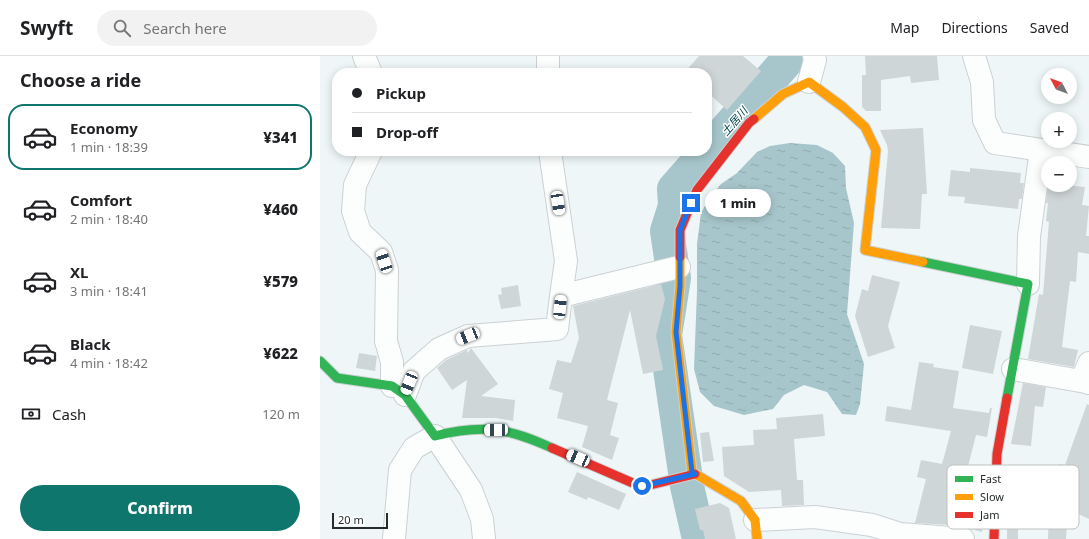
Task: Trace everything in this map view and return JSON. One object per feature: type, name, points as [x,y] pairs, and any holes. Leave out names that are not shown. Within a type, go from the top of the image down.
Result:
[{"type":"street","points":[[364,56],[369,68]]},
{"type":"street","points":[[548,56],[548,68]]},
{"type":"street","points":[[814,56],[815,60],[809,82],[783,94],[749,123],[697,190],[680,230],[680,286],[676,332],[692,472],[741,501],[756,530],[816,517],[872,525],[900,534],[963,539]]},
{"type":"street","points":[[974,56],[982,82],[984,120],[995,143],[1089,157]]},
{"type":"street","points":[[809,82],[843,107],[864,127],[876,150],[865,250],[1028,284]]},
{"type":"street","points":[[997,465],[1004,411],[1028,284],[1029,236],[1041,150]]},
{"type":"street","points":[[370,156],[355,186],[353,211],[360,232],[381,252],[387,270],[386,341],[398,390],[435,436],[471,490],[482,519],[484,539]]},
{"type":"street","points":[[398,390],[414,371],[439,348],[468,336],[557,329],[566,261],[551,156]]},
{"type":"street","points":[[561,296],[680,267]]},
{"type":"street","points":[[320,360],[337,378],[398,390]]},
{"type":"street","points":[[1013,369],[1088,376]]},
{"type":"street","points":[[394,539],[400,470],[414,448],[435,436],[456,431],[496,430],[530,438],[642,486],[695,474]]},
{"type":"street","points":[[994,529],[994,539]]},
{"type":"water","points":[[790,143],[817,145],[833,153],[845,166],[846,188],[854,223],[847,314],[864,364],[860,404],[856,415],[842,414],[827,392],[804,385],[784,395],[773,409],[744,415],[714,406],[700,392],[694,369],[697,244],[701,213],[709,199],[721,184],[737,173],[757,152],[770,146]]},
{"type":"building","points":[[699,56],[743,56],[761,71],[727,110],[712,96],[712,68],[688,68]]},
{"type":"building","points":[[865,56],[937,56],[939,80],[911,83],[910,76],[881,80],[881,111],[866,111],[862,107],[862,75],[866,75]]},
{"type":"building","points":[[923,128],[927,194],[922,194],[920,229],[881,228],[888,151],[887,145],[880,130]]},
{"type":"building","points":[[970,168],[1021,173],[1020,183],[1024,183],[1022,199],[1019,199],[1018,209],[964,203],[965,197],[948,196],[951,170],[970,172]]},
{"type":"building","points":[[1077,186],[1085,187],[1082,205],[1089,206],[1086,236],[1089,236],[1089,254],[1078,252],[1076,282],[1070,281],[1062,347],[1078,350],[1074,367],[1028,359],[1039,294],[1043,295],[1049,222],[1046,221],[1048,203],[1046,203],[1047,192],[1077,192]]},
{"type":"building","points":[[872,275],[900,282],[888,326],[895,348],[868,357],[855,316],[862,289],[868,291]]},
{"type":"building","points":[[661,284],[665,299],[656,336],[663,370],[643,374],[630,310],[607,400],[618,403],[610,435],[619,438],[612,460],[582,447],[588,426],[557,418],[563,393],[549,389],[557,360],[571,363],[579,338],[573,306]]},
{"type":"building","points":[[518,285],[521,306],[501,309],[498,295],[502,294],[501,288]]},
{"type":"building","points":[[970,325],[1002,331],[993,374],[962,368]]},
{"type":"building","points":[[471,348],[498,384],[481,396],[515,400],[513,421],[496,418],[462,418],[467,380],[452,390],[437,368],[446,360],[467,350],[468,353]]},
{"type":"building","points":[[359,353],[377,356],[375,371],[356,368]]},
{"type":"building","points":[[919,362],[934,364],[933,367],[959,371],[953,408],[989,413],[990,408],[992,408],[987,437],[976,435],[968,465],[947,465],[947,525],[915,523],[926,479],[917,477],[921,460],[942,464],[951,431],[885,421],[887,406],[911,410]]},
{"type":"building","points":[[1023,383],[1046,387],[1043,407],[1035,406],[1031,446],[1011,444]]},
{"type":"building","points":[[1087,404],[1089,405],[1089,519],[1079,514],[1079,465],[1065,465]]},
{"type":"building","points":[[823,414],[825,436],[794,439],[797,480],[803,480],[804,505],[782,506],[781,490],[749,492],[724,476],[722,447],[754,445],[753,430],[777,429],[776,418]]},
{"type":"building","points":[[709,432],[714,461],[703,462],[700,433]]},
{"type":"building","points":[[577,472],[626,494],[619,510],[588,497],[587,500],[568,492]]},
{"type":"building","points":[[720,503],[729,508],[736,539],[705,539],[703,530],[700,530],[695,509]]},
{"type":"building","points":[[971,529],[982,529],[982,532]]},
{"type":"building","points":[[1007,529],[1018,529],[1018,539],[1007,539]]},
{"type":"building","points":[[1048,529],[1067,529],[1066,539],[1048,539]]},
{"type":"waterway","name":"土居川","points":[[712,146],[791,56]]},
{"type":"waterway","name":"土居川","points":[[699,539],[687,486],[665,335],[674,278],[667,231],[675,206],[674,189],[703,156]]},
{"type":"traffic: fast","points":[[923,262],[1028,284],[1007,398]]},
{"type":"traffic: fast","points":[[320,361],[337,378],[392,386],[405,395],[435,436],[465,430],[496,430],[517,434],[552,448]]},
{"type":"traffic: slow","points":[[754,119],[783,94],[809,82],[843,107],[865,127],[876,150],[865,250],[923,262]]},
{"type":"traffic: slow","points":[[680,257],[680,286],[676,332],[692,472],[741,501],[755,520],[757,539]]},
{"type":"traffic: jam","points":[[680,257],[680,230],[697,190],[749,123],[754,119]]},
{"type":"traffic: jam","points":[[997,465],[997,454],[1007,398]]},
{"type":"traffic: jam","points":[[552,448],[642,487],[695,474]]},
{"type":"traffic: jam","points":[[994,529],[994,539]]},
{"type":"route","points":[[642,486],[695,474],[692,472],[676,332],[680,286],[680,230],[691,203]]}]
